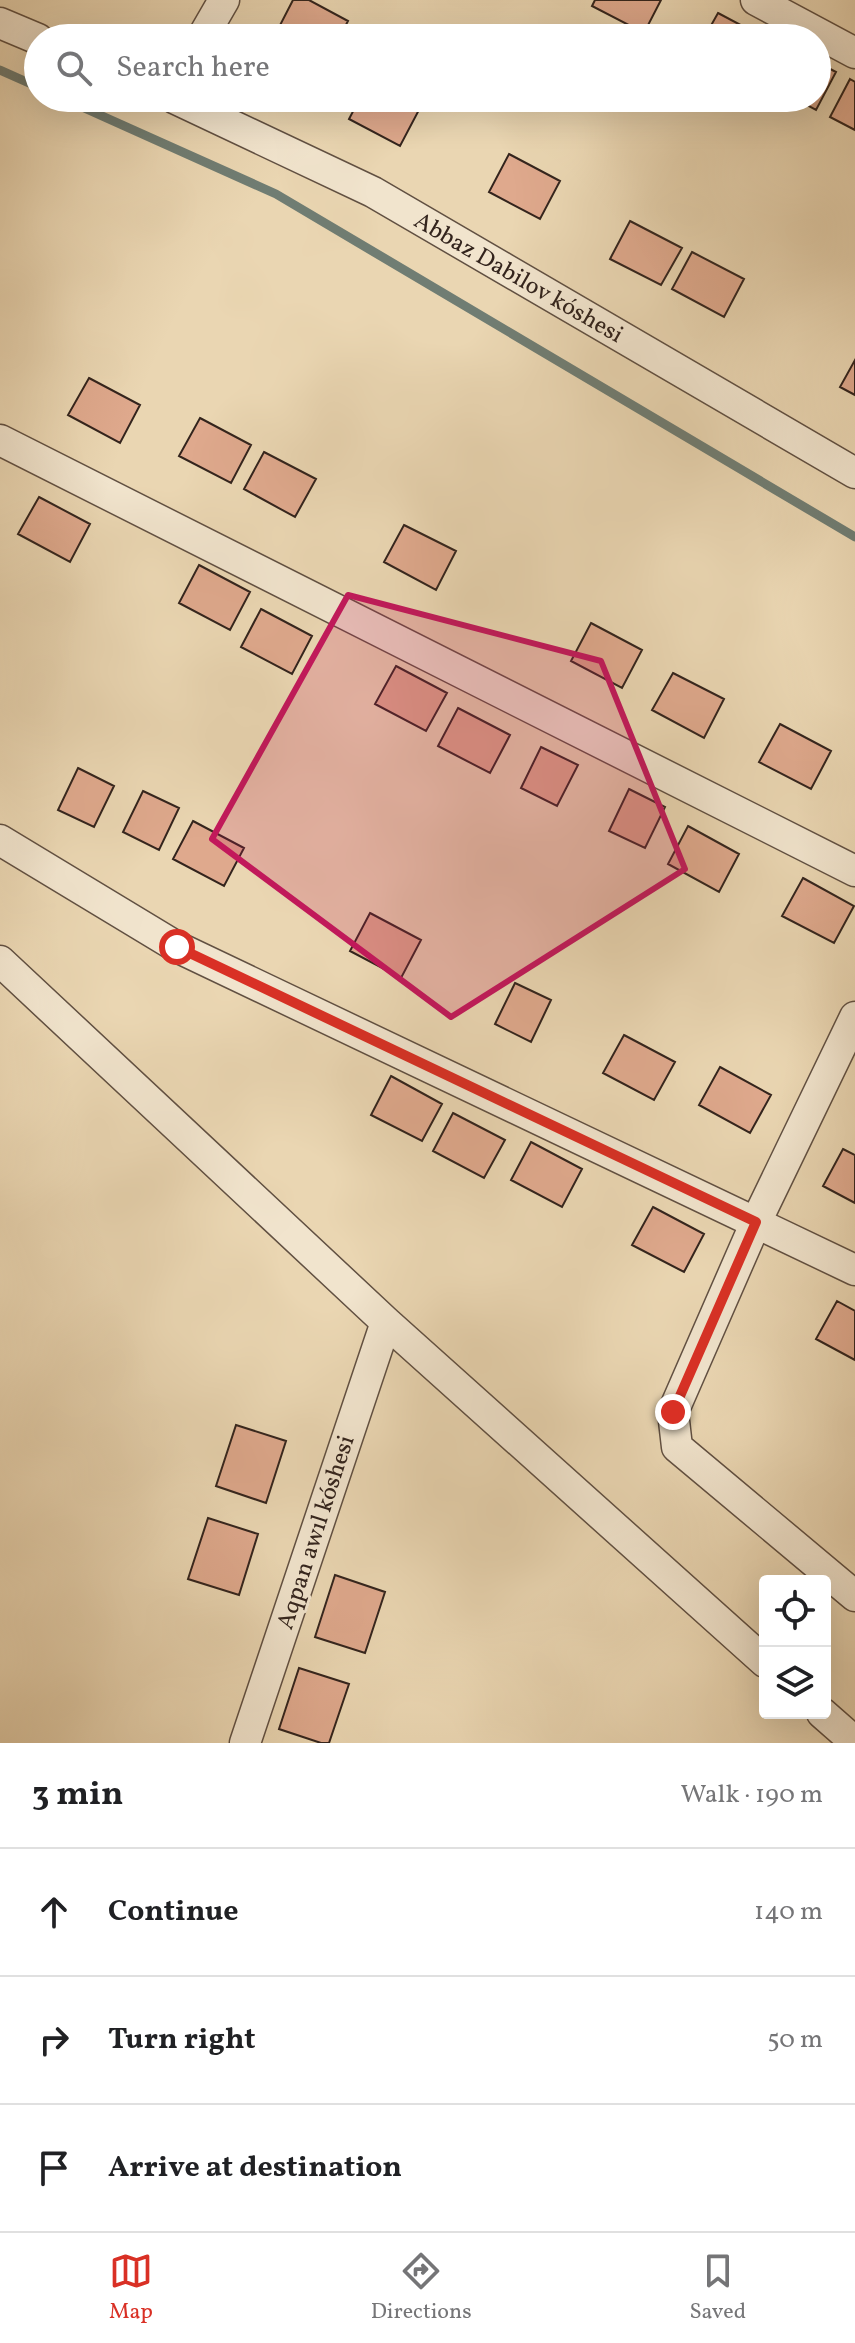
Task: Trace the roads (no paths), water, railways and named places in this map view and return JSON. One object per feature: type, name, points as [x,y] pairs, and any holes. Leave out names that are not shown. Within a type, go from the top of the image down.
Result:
[{"type":"street","points":[[210,24],[224,0]]},
{"type":"street","points":[[756,0],[801,24]]},
{"type":"street","points":[[0,23],[24,33]]},
{"type":"street","points":[[831,40],[855,53]]},
{"type":"street","name":"Abbaz Dabilov kóshesi","points":[[204,112],[373,192],[855,473]]},
{"type":"street","points":[[0,440],[855,871]]},
{"type":"street","points":[[0,840],[177,947],[855,1270]]},
{"type":"street","points":[[0,961],[386,1322],[759,1657]]},
{"type":"street","points":[[855,1017],[756,1222],[673,1412],[677,1447],[855,1596]]},
{"type":"street","name":"Aqpan awıl kóshesi","points":[[245,1743],[386,1322]]},
{"type":"street","points":[[829,1719],[854,1742]]},
{"type":"waterway","points":[[0,70],[24,81]]},
{"type":"waterway","points":[[93,112],[276,194],[855,537]]}]
